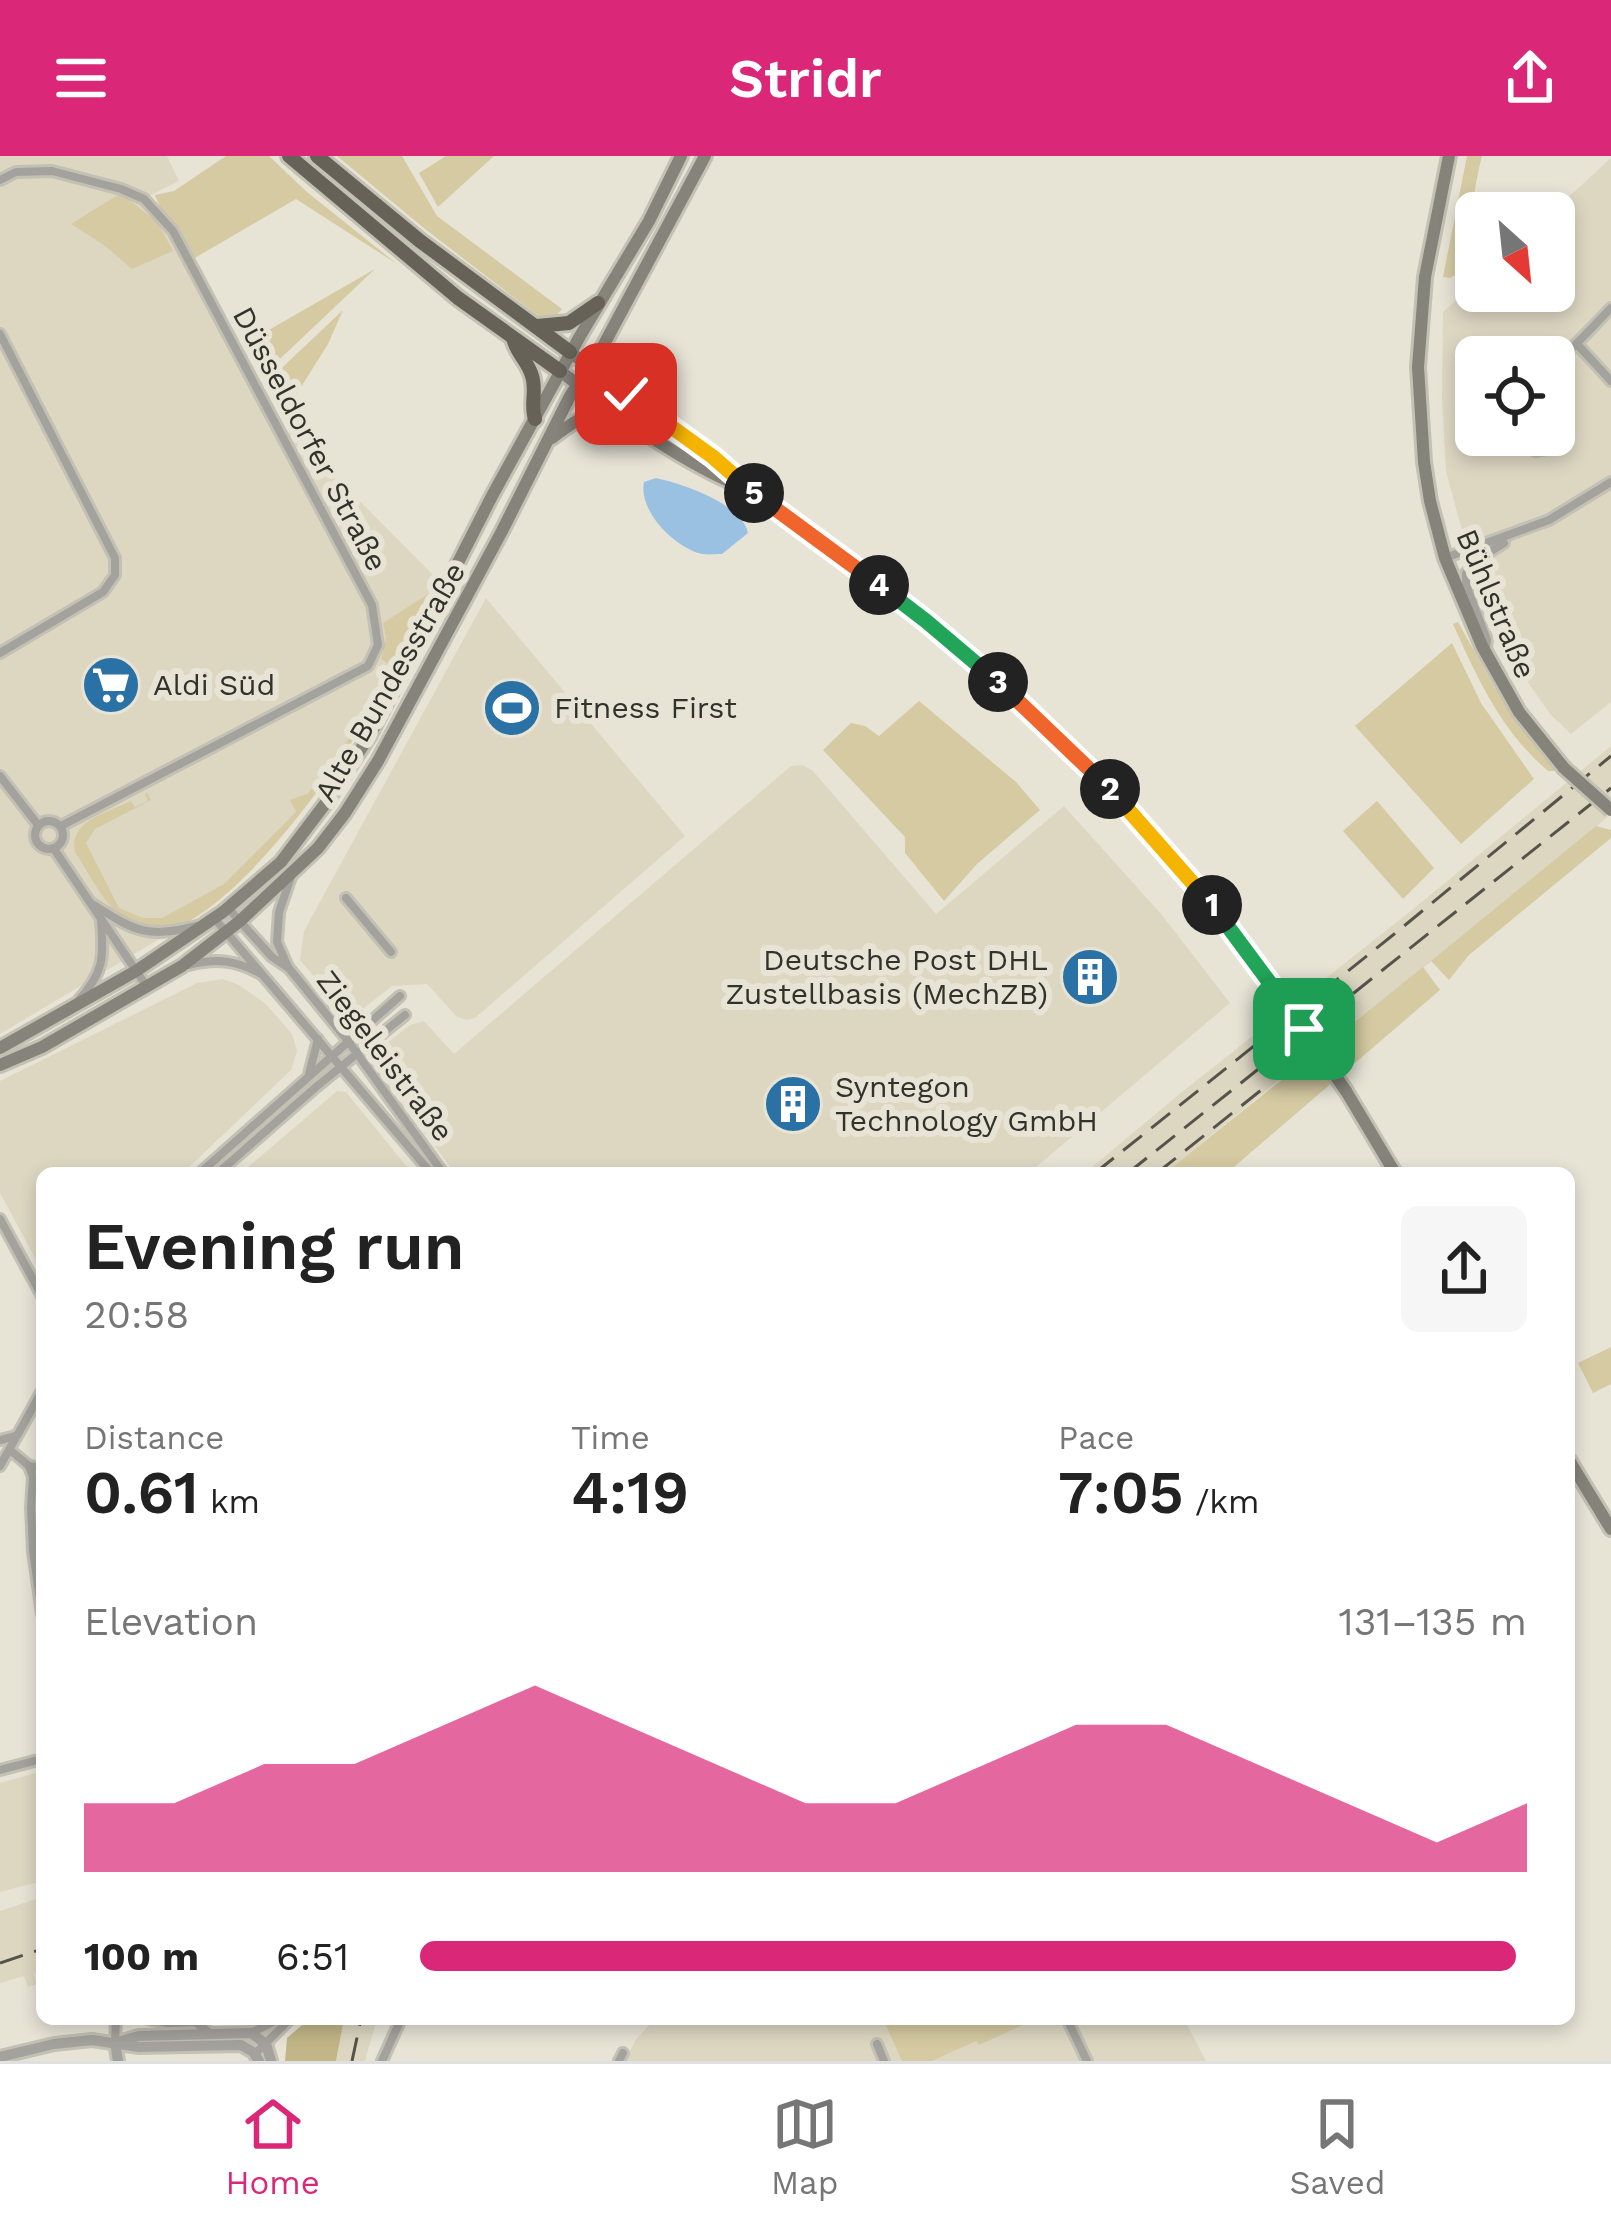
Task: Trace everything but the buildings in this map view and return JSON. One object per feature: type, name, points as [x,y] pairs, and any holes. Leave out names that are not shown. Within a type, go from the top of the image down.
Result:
[{"type":"highway","points":[[289,156],[458,298],[560,371]]},
{"type":"highway","points":[[316,156],[420,241],[571,352]]},
{"type":"highway","points":[[535,326],[569,322],[598,303]]},
{"type":"highway","points":[[513,338],[532,376],[535,419]]},
{"type":"main road","name":"Alte Bundesstraße","points":[[0,1048],[136,971],[228,908],[281,862],[370,735],[453,570],[681,156]]},
{"type":"main road","name":"Alte Bundesstraße","points":[[0,1065],[42,1047],[182,967],[241,921],[332,831],[378,761],[705,156]]},
{"type":"main road","name":"Bühlstraße","points":[[1449,156],[1425,278],[1418,367],[1427,482],[1445,558],[1486,653],[1519,712],[1564,768],[1611,810]]},
{"type":"main road","points":[[571,352],[926,621],[1041,720],[1149,832],[1225,921],[1346,1091],[1391,1167]]},
{"type":"main road","points":[[560,371],[684,458],[750,490]]},
{"type":"main road","points":[[546,443],[587,415],[604,412],[624,418]]},
{"type":"main road","points":[[1575,1470],[1611,1529]]},
{"type":"street","name":"Düsseldorfer Straße","points":[[0,180],[16,172],[52,171],[121,189],[144,199],[173,231],[372,605],[378,645],[368,666],[62,826]]},
{"type":"street","points":[[1611,308],[1577,344],[1611,381]]},
{"type":"street","points":[[0,334],[115,558],[115,575],[103,592],[0,653]]},
{"type":"street","points":[[1445,558],[1521,532],[1571,509],[1611,482]]},
{"type":"street","points":[[1486,653],[1487,640],[1466,573],[1478,559],[1521,532]]},
{"type":"street","points":[[0,776],[38,825]]},
{"type":"street","points":[[48,820],[62,826],[62,842],[54,848],[48,850],[36,842],[38,825],[48,820]]},
{"type":"street","points":[[54,848],[148,988]]},
{"type":"street","name":"Ziegeleistraße","points":[[288,968],[278,942],[279,912],[291,875]]},
{"type":"street","points":[[346,898],[391,952]]},
{"type":"street","points":[[92,904],[140,932],[167,933],[209,921]]},
{"type":"street","name":"Ziegeleistraße","points":[[228,908],[288,968],[348,1041],[439,1167]]},
{"type":"street","points":[[70,1010],[95,982],[103,961],[101,919]]},
{"type":"street","name":"Ziegeleistraße","points":[[209,921],[228,932],[426,1167]]},
{"type":"street","name":"Ziegeleistraße","points":[[182,967],[212,959],[244,964],[266,977]]},
{"type":"street","points":[[207,1167],[400,996]]},
{"type":"street","points":[[225,1167],[405,1015]]},
{"type":"street","name":"Ziegeleistraße","points":[[309,1076],[318,1039]]},
{"type":"street","points":[[316,1088],[338,1077],[355,1082]]},
{"type":"street","points":[[0,1219],[36,1285]]},
{"type":"street","points":[[1,1461],[36,1402]]},
{"type":"street","points":[[0,1440],[18,1436]]},
{"type":"street","points":[[10,1450],[29,1466],[33,1477],[36,1573]]},
{"type":"street","points":[[29,1466],[36,1467]]},
{"type":"street","points":[[0,1770],[36,1761]]},
{"type":"street","points":[[116,2025],[118,2061]]},
{"type":"street","points":[[199,2025],[212,2034]]},
{"type":"street","points":[[115,2042],[139,2036],[251,2033],[267,2025]]},
{"type":"street","points":[[0,2057],[92,2040],[140,2047],[241,2045],[257,2057],[284,2025]]},
{"type":"street","points":[[382,2061],[398,2025]]},
{"type":"street","points":[[1070,2025],[1087,2061]]},
{"type":"street","points":[[251,2033],[266,2044],[271,2061]]},
{"type":"street","points":[[877,2044],[884,2061]]},
{"type":"shaded area","points":[[0,156],[167,156],[179,181],[149,196],[269,422],[279,420],[437,579],[370,710],[297,816],[188,922],[0,1034]]},
{"type":"shaded area","points":[[226,156],[269,156],[397,264],[296,199],[193,259],[155,195],[174,191]]},
{"type":"shaded area","points":[[337,156],[402,156],[437,216],[562,309],[552,320],[538,316]]},
{"type":"shaded area","points":[[446,156],[494,156],[438,207],[419,173]]},
{"type":"shaded area","points":[[1467,156],[1482,156],[1475,192],[1460,192]]},
{"type":"shaded area","points":[[1611,158],[1611,702],[1571,734],[1550,714],[1522,674],[1465,541],[1446,472],[1443,312],[1455,301],[1455,312],[1575,312],[1574,192]]},
{"type":"shaded area","points":[[121,193],[158,223],[173,251],[132,269],[71,224]]},
{"type":"shaded area","points":[[1455,216],[1455,275],[1443,277]]},
{"type":"shaded area","points":[[375,269],[263,375],[246,343]]},
{"type":"shaded area","points":[[343,310],[328,344],[286,411],[267,382]]},
{"type":"shaded area","points":[[428,594],[396,663],[348,748],[264,857],[203,912],[176,927],[144,928],[119,915],[75,852],[74,841],[84,825],[131,801],[135,807],[148,801],[147,792],[151,800],[95,829],[86,843],[119,908],[143,918],[162,918],[224,884],[296,812],[290,800],[307,794],[335,762],[391,666],[381,659],[386,638],[383,623]]},
{"type":"shaded area","points":[[486,598],[685,836],[475,1018],[457,1017],[427,984],[392,986],[355,1015],[347,1016],[300,960],[304,931]]},
{"type":"shaded area","points":[[1458,622],[1495,688],[1555,771],[1548,771],[1532,756],[1504,722],[1462,644],[1453,624]]},
{"type":"shaded area","points":[[1452,643],[1481,703],[1534,779],[1461,844],[1355,726]]},
{"type":"shaded area","points":[[919,701],[1016,782],[1040,810],[977,864],[944,901],[905,853],[905,837],[823,750],[851,723],[879,736]]},
{"type":"shaded area","points":[[1611,746],[1611,814],[1466,935],[1172,1167],[1092,1167],[1182,1092]]},
{"type":"shaded area","name":"Syntegon Technology GmbH","points":[[803,765],[813,771],[936,914],[1064,806],[1162,915],[1230,1003],[1036,1167],[450,1167],[376,1069],[381,1048],[410,1025],[424,1021],[454,1054],[791,766]]},
{"type":"shaded area","points":[[1377,801],[1434,868],[1403,899],[1343,831]]},
{"type":"shaded area","points":[[1596,826],[1611,830],[1611,838],[1469,955],[1449,980],[1431,961]]},
{"type":"shaded area","points":[[1423,967],[1440,990],[1234,1167],[1173,1167]]},
{"type":"shaded area","points":[[223,979],[266,1004],[292,1034],[297,1051],[291,1070],[189,1167],[36,1167],[36,1260],[0,1193],[0,1081],[197,983]]},
{"type":"shaded area","points":[[337,1091],[346,1092],[407,1167],[248,1167]]},
{"type":"shaded area","points":[[1611,1347],[1611,1384],[1593,1393],[1578,1363]]},
{"type":"shaded area","points":[[36,1773],[36,1883],[0,1892],[0,1783]]},
{"type":"shaded area","points":[[36,1899],[36,1984],[28,1987],[24,1976],[0,1983],[0,1911]]},
{"type":"shaded area","points":[[302,2025],[343,2025],[336,2061],[285,2061],[287,2038]]},
{"type":"shaded area","points":[[343,2025],[375,2025],[365,2061],[336,2061]]},
{"type":"shaded area","points":[[649,2025],[1187,2025],[1206,2061],[625,2061]]},
{"type":"shaded area","points":[[886,2025],[1023,2025],[932,2061],[902,2061]]},
{"type":"water","points":[[656,478],[724,504],[748,533],[722,554],[702,554],[681,544],[661,527],[647,505],[644,482]]},
{"type":"railway","points":[[1103,1167],[1611,756]]},
{"type":"railway","points":[[1136,1167],[1611,788]]},
{"type":"railway","points":[[1165,1167],[1265,1087]]},
{"type":"railway","points":[[0,1963],[36,1951]]},
{"type":"railway","points":[[352,2061],[360,2025]]},
{"type":"place","name":"Aldi Süd","points":[[111,685]]},
{"type":"place","name":"Fitness First","points":[[512,708]]},
{"type":"place","name":"Deutsche Post DHL Zustellbasis (MechZB)","points":[[1090,977]]},
{"type":"place","name":"Syntegon Technology GmbH","points":[[793,1104]]},
{"type":"route","points":[[626,394],[926,621],[1041,720],[1175,861],[1304,1029]]}]
